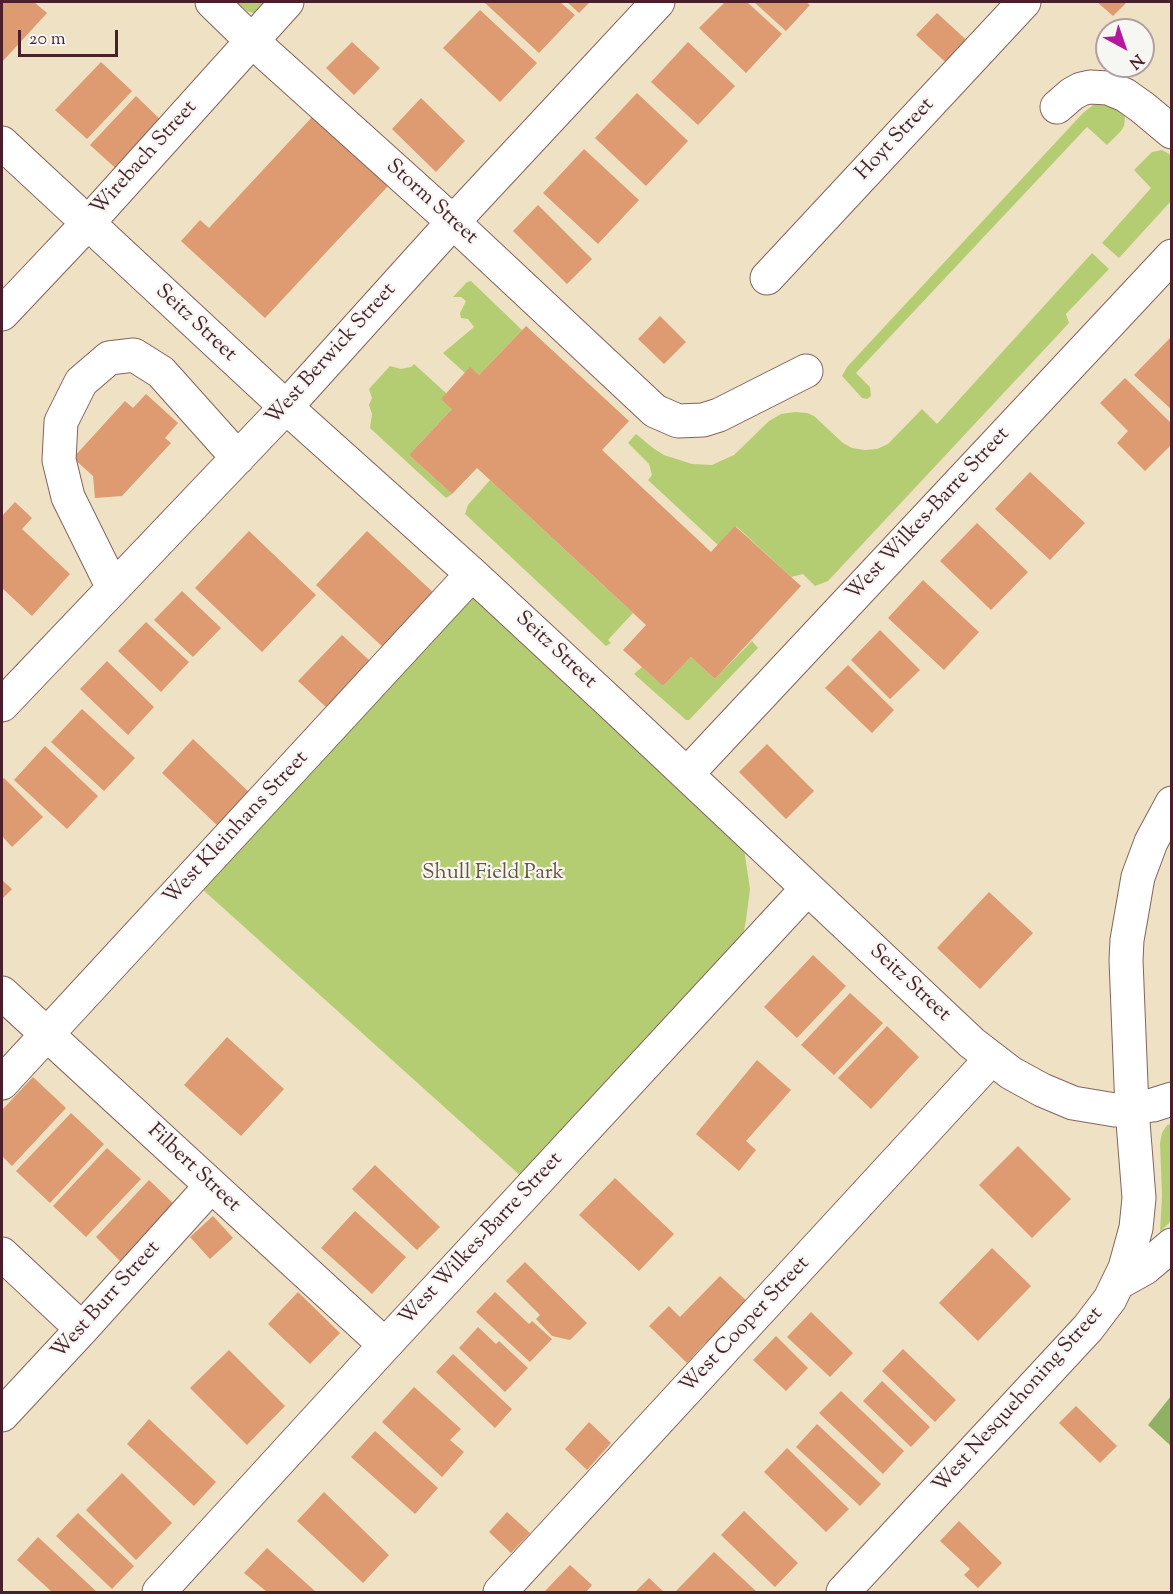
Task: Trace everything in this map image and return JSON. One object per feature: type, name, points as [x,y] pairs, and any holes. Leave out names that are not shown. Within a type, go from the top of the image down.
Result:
[{"type":"street","name":"Storm Street","points":[[212,2],[453,222],[655,411],[670,419],[687,422],[704,420],[719,415],[806,371]]},
{"type":"street","name":"Wirebach Street","points":[[2,315],[287,2]]},
{"type":"street","name":"West Berwick Street","points":[[2,705],[286,407],[453,222],[658,2]]},
{"type":"street","name":"Hoyt Street","points":[[767,278],[1024,2]]},
{"type":"street","points":[[1057,107],[1081,89],[1108,88],[1142,106],[1172,132]]},
{"type":"street","name":"Seitz Street","points":[[2,143],[286,407],[472,574],[991,1059],[1031,1085],[1073,1103],[1106,1109],[1132,1109],[1172,1100]]},
{"type":"street","name":"West Wilkes-Barre Street","points":[[687,774],[1172,256]]},
{"type":"street","points":[[113,588],[68,497],[59,460],[61,422],[81,381],[109,358],[134,356],[161,372],[238,458]]},
{"type":"street","name":"West Kleinhans Street","points":[[2,1083],[472,574]]},
{"type":"street","points":[[1132,1109],[1127,940],[1138,877],[1151,842],[1172,803]]},
{"type":"street","name":"West Wilkes-Barre Street","points":[[159,1593],[807,889]]},
{"type":"street","name":"Filbert Street","points":[[2,993],[385,1346]]},
{"type":"street","name":"West Cooper Street","points":[[500,1593],[991,1059]]},
{"type":"street","name":"West Nesquehoning Street","points":[[843,1593],[1088,1328],[1118,1283],[1130,1255],[1138,1214],[1139,1184],[1132,1109]]},
{"type":"street","name":"West Burr Street","points":[[2,1415],[211,1186]]},
{"type":"street","points":[[1118,1283],[1145,1268],[1172,1245]]},
{"type":"street","points":[[2,1254],[82,1329]]},
{"type":"green space","points":[[236,2],[272,2],[259,15],[247,11]]},
{"type":"green space","points":[[1105,100],[1123,111],[1125,118],[1121,131],[1107,145],[1087,127],[856,373],[870,387],[871,396],[867,399],[862,398],[842,376],[847,367],[1083,113],[1093,105]]},
{"type":"green space","points":[[1162,150],[1171,155],[1171,201],[1119,258],[1102,243],[1151,188],[1134,170],[1152,152]]},
{"type":"green space","points":[[1092,253],[1109,269],[1066,314],[1069,323],[828,581],[815,586],[803,574],[791,577],[736,526],[718,545],[648,480],[652,475],[649,464],[628,443],[636,434],[664,455],[692,464],[712,465],[734,455],[769,421],[781,414],[795,412],[814,416],[843,443],[852,448],[877,449],[888,444],[922,409],[937,424]]},
{"type":"green space","points":[[471,281],[522,330],[479,375],[465,373],[443,353],[474,327],[468,319],[461,318],[460,313],[466,301],[461,297],[453,297],[467,282]]},
{"type":"green space","points":[[414,364],[446,393],[452,409],[409,455],[452,494],[446,498],[370,428],[372,414],[369,405],[372,398],[369,389],[390,366],[401,369]]},
{"type":"green space","points":[[490,480],[633,613],[608,640],[611,643],[606,646],[465,514],[468,505]]},
{"type":"green space","name":"Shull Field Park","points":[[472,574],[744,849],[750,889],[738,963],[532,1186],[191,879]]},
{"type":"green space","points":[[752,641],[758,648],[689,720],[686,720],[634,674],[642,667],[663,686],[691,657],[715,679]]},
{"type":"green space","points":[[1171,1124],[1171,1221],[1160,1232],[1162,1195],[1160,1143],[1162,1133],[1167,1125]]},
{"type":"green space","points":[[1171,1396],[1171,1446],[1148,1425]]},
{"type":"building","points":[[2,2],[34,2],[47,13],[2,62]]},
{"type":"building","points":[[484,2],[560,2],[575,15],[539,53]]},
{"type":"building","points":[[567,2],[590,2],[579,13]]},
{"type":"building","points":[[725,2],[747,2],[782,34],[746,73],[699,28]]},
{"type":"building","points":[[754,2],[806,2],[810,5],[786,31]]},
{"type":"building","points":[[1097,2],[1127,2],[1113,16]]},
{"type":"building","points":[[480,10],[537,63],[500,102],[443,48]]},
{"type":"building","points":[[937,13],[974,47],[953,69],[916,35]]},
{"type":"building","points":[[352,42],[380,68],[354,95],[326,68]]},
{"type":"building","points":[[688,42],[735,86],[698,125],[651,82]]},
{"type":"building","points":[[101,62],[132,91],[87,139],[55,110]]},
{"type":"building","points":[[637,93],[688,141],[646,186],[595,138]]},
{"type":"building","points":[[136,96],[167,126],[122,174],[90,145]]},
{"type":"building","points":[[421,98],[465,141],[436,172],[392,129]]},
{"type":"building","points":[[313,116],[388,186],[265,318],[181,241],[200,220],[209,228]]},
{"type":"building","points":[[584,149],[639,200],[598,244],[543,193]]},
{"type":"building","points":[[538,205],[592,259],[567,284],[513,231]]},
{"type":"building","points":[[660,316],[686,342],[664,364],[638,339]]},
{"type":"building","points":[[526,326],[629,421],[602,450],[711,552],[735,526],[801,586],[715,679],[691,657],[663,686],[623,650],[646,625],[477,468],[452,494],[409,455],[452,409],[441,399],[470,367],[479,375]]},
{"type":"building","points":[[1172,336],[1172,410],[1134,375]]},
{"type":"building","points":[[1125,378],[1172,424],[1172,444],[1145,471],[1117,443],[1128,431],[1100,403]]},
{"type":"building","points":[[146,394],[178,423],[165,438],[171,443],[122,496],[95,498],[93,476],[73,458],[125,401],[133,408]]},
{"type":"building","points":[[1030,472],[1085,523],[1050,560],[995,509]]},
{"type":"building","points":[[15,502],[32,518],[22,529],[70,574],[32,616],[2,588],[2,516]]},
{"type":"building","points":[[977,523],[1028,572],[991,610],[940,561]]},
{"type":"building","points":[[249,531],[316,595],[262,652],[195,588]]},
{"type":"building","points":[[367,531],[436,595],[385,649],[316,585]]},
{"type":"building","points":[[923,580],[979,632],[944,670],[888,618]]},
{"type":"building","points":[[182,591],[221,628],[193,657],[154,620]]},
{"type":"building","points":[[146,622],[189,662],[161,692],[118,651]]},
{"type":"building","points":[[880,630],[920,670],[890,699],[851,660]]},
{"type":"building","points":[[342,635],[370,661],[326,707],[298,681]]},
{"type":"building","points":[[107,661],[154,707],[128,735],[80,689]]},
{"type":"building","points":[[848,665],[894,710],[872,733],[825,688]]},
{"type":"building","points":[[82,709],[135,758],[104,791],[51,742]]},
{"type":"building","points":[[193,739],[251,794],[219,827],[162,773]]},
{"type":"building","points":[[767,744],[814,791],[786,819],[739,772]]},
{"type":"building","points":[[45,746],[98,796],[67,829],[14,780]]},
{"type":"building","points":[[4,778],[43,817],[12,847],[2,836],[2,780]]},
{"type":"building","points":[[2,880],[12,889],[2,899]]},
{"type":"building","points":[[989,892],[1033,933],[980,989],[937,948]]},
{"type":"building","points":[[813,955],[846,986],[797,1038],[764,1007]]},
{"type":"building","points":[[850,993],[883,1023],[834,1075],[801,1045]]},
{"type":"building","points":[[887,1026],[919,1057],[871,1109],[838,1078]]},
{"type":"building","points":[[227,1037],[284,1089],[241,1136],[184,1085]]},
{"type":"building","points":[[757,1060],[791,1090],[746,1141],[756,1150],[739,1171],[696,1134]]},
{"type":"building","points":[[33,1077],[66,1108],[12,1166],[2,1156],[2,1110]]},
{"type":"building","points":[[71,1113],[104,1144],[50,1203],[16,1171]]},
{"type":"building","points":[[1018,1146],[1071,1199],[1032,1238],[979,1185]]},
{"type":"building","points":[[107,1148],[141,1179],[86,1237],[53,1206]]},
{"type":"building","points":[[375,1165],[440,1227],[417,1250],[352,1189]]},
{"type":"building","points":[[615,1178],[674,1234],[639,1271],[579,1215]]},
{"type":"building","points":[[149,1180],[175,1205],[121,1262],[96,1237]]},
{"type":"building","points":[[355,1211],[406,1257],[372,1294],[321,1248]]},
{"type":"building","points":[[213,1216],[233,1238],[210,1259],[190,1237]]},
{"type":"building","points":[[992,1248],[1031,1286],[978,1341],[939,1303]]},
{"type":"building","points":[[525,1262],[587,1323],[570,1340],[552,1336],[536,1319],[540,1315],[506,1281]]},
{"type":"building","points":[[720,1276],[750,1304],[709,1346],[705,1343],[687,1363],[649,1326],[669,1306],[680,1317]]},
{"type":"building","points":[[298,1292],[340,1333],[310,1364],[268,1324]]},
{"type":"building","points":[[495,1292],[529,1324],[532,1321],[552,1339],[530,1362],[476,1312]]},
{"type":"building","points":[[811,1312],[853,1353],[830,1377],[787,1337]]},
{"type":"building","points":[[478,1327],[496,1344],[499,1341],[528,1368],[505,1392],[459,1348]]},
{"type":"building","points":[[776,1336],[808,1368],[786,1391],[753,1360]]},
{"type":"building","points":[[903,1349],[956,1400],[935,1422],[882,1371]]},
{"type":"building","points":[[229,1350],[285,1406],[247,1445],[190,1388]]},
{"type":"building","points":[[453,1354],[512,1409],[495,1428],[436,1372]]},
{"type":"building","points":[[882,1381],[930,1427],[911,1447],[863,1401]]},
{"type":"building","points":[[414,1387],[461,1429],[450,1440],[464,1452],[442,1477],[382,1422]]},
{"type":"building","points":[[841,1391],[904,1451],[883,1474],[819,1413]]},
{"type":"building","points":[[1076,1406],[1117,1446],[1100,1463],[1059,1423]]},
{"type":"building","points":[[149,1419],[216,1482],[194,1506],[127,1444]]},
{"type":"building","points":[[589,1422],[611,1443],[587,1470],[565,1449]]},
{"type":"building","points":[[817,1424],[881,1484],[860,1506],[796,1447]]},
{"type":"building","points":[[375,1431],[438,1488],[415,1514],[351,1457]]},
{"type":"building","points":[[787,1448],[849,1509],[826,1532],[764,1472]]},
{"type":"building","points":[[122,1473],[172,1523],[136,1560],[86,1510]]},
{"type":"building","points":[[324,1492],[389,1555],[363,1583],[297,1521]]},
{"type":"building","points":[[744,1511],[798,1563],[775,1587],[721,1535]]},
{"type":"building","points":[[507,1512],[530,1533],[511,1553],[489,1532]]},
{"type":"building","points":[[78,1513],[134,1566],[112,1589],[56,1536]]},
{"type":"building","points":[[959,1521],[1002,1563],[978,1588],[964,1575],[970,1569],[940,1541]]},
{"type":"building","points":[[38,1537],[97,1592],[52,1592],[17,1560]]},
{"type":"building","points":[[267,1548],[316,1592],[267,1592],[244,1573]]},
{"type":"building","points":[[714,1552],[757,1592],[675,1592]]},
{"type":"building","points":[[570,1565],[592,1585],[586,1592],[546,1592],[545,1591]]},
{"type":"building","points":[[649,1578],[664,1592],[635,1592]]}]
